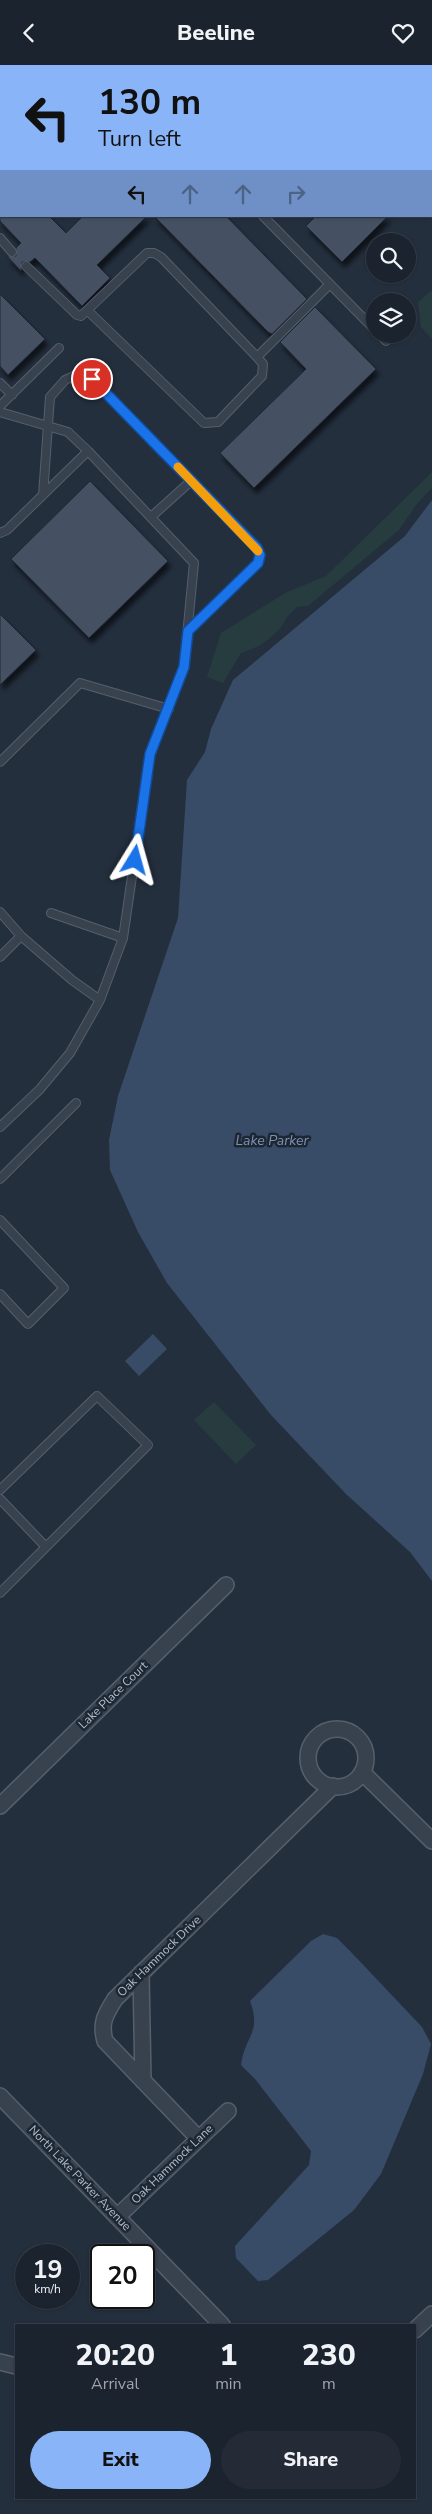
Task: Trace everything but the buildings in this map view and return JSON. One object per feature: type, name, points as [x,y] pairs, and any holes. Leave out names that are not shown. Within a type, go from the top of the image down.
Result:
[{"type":"street","name":"Lake Place Court","points":[[0,1806],[226,1585]]},
{"type":"street","points":[[342,1729],[358,1737],[366,1754],[362,1772],[349,1784],[332,1786],[316,1778],[308,1762],[311,1744],[324,1731],[342,1729]]},
{"type":"street","points":[[362,1772],[432,1841]]},
{"type":"street","name":"Oak Hammock Drive","points":[[199,2139],[105,2041],[101,2028],[104,2015],[115,1999],[332,1786]]},
{"type":"street","points":[[141,1973],[143,2081]]},
{"type":"street","name":"North Lake Parker Avenue","points":[[2,2099],[221,2324]]},
{"type":"street","name":"Oak Hammock Lane","points":[[117,2217],[228,2111]]},
{"type":"street","points":[[416,2328],[432,2314]]},
{"type":"street","points":[[0,2362],[15,2366]]},
{"type":"lane","points":[[265,217],[366,321]]},
{"type":"lane","points":[[0,238],[12,252]]},
{"type":"lane","points":[[26,266],[77,315],[81,316],[147,253],[154,253],[161,257],[257,357],[263,364],[262,376],[218,422],[204,423],[88,311]]},
{"type":"lane","points":[[257,357],[330,284]]},
{"type":"lane","points":[[0,406],[60,348]]},
{"type":"lane","points":[[43,495],[50,397],[66,380],[80,373],[92,379],[257,548],[260,555],[258,563],[188,631]]},
{"type":"lane","points":[[0,383],[12,395]]},
{"type":"lane","points":[[0,413],[68,433],[88,451],[194,563],[184,667],[150,754],[123,938],[100,1000],[70,1053],[40,1089],[0,1127]]},
{"type":"lane","points":[[0,533],[7,530],[88,451]]},
{"type":"lane","points":[[151,517],[191,481]]},
{"type":"lane","points":[[0,762],[80,683],[169,709]]},
{"type":"lane","points":[[0,912],[21,936],[72,981],[100,1000]]},
{"type":"lane","points":[[51,913],[123,938]]},
{"type":"lane","points":[[0,957],[21,936]]},
{"type":"lane","points":[[0,1179],[76,1103]]},
{"type":"lane","points":[[0,1220],[64,1288],[28,1324],[0,1294]]},
{"type":"lane","points":[[0,1490],[98,1396],[148,1445],[0,1593]]},
{"type":"lane","points":[[0,1499],[46,1547]]},
{"type":"green space","points":[[432,290],[432,339],[421,327],[418,302]]},
{"type":"green space","points":[[432,472],[432,488],[416,505],[399,530],[308,606],[297,607],[287,617],[280,629],[270,638],[259,646],[241,653],[223,683],[207,677],[221,633],[285,593],[326,576]]},
{"type":"green space","points":[[214,1402],[256,1445],[236,1464],[194,1420]]},
{"type":"water","name":"Lake Parker","points":[[432,500],[432,1581],[410,1552],[346,1494],[271,1415],[167,1283],[138,1232],[110,1170],[109,1140],[118,1096],[178,918],[187,780],[205,752],[211,729],[233,680],[405,536]]},
{"type":"water","points":[[153,1334],[167,1349],[139,1376],[125,1361]]},
{"type":"water","points":[[323,1934],[337,1938],[350,1951],[422,2027],[431,2044],[423,2074],[381,2174],[354,2210],[268,2280],[258,2281],[236,2258],[235,2246],[309,2165],[311,2151],[255,2079],[241,2065],[252,2034],[254,2020],[250,2001],[311,1941]]},
{"type":"slow traffic","points":[[178,467],[258,551]]},
{"type":"route","points":[[92,379],[257,548],[260,555],[258,563],[188,631],[184,667],[150,754],[135,860]]}]
